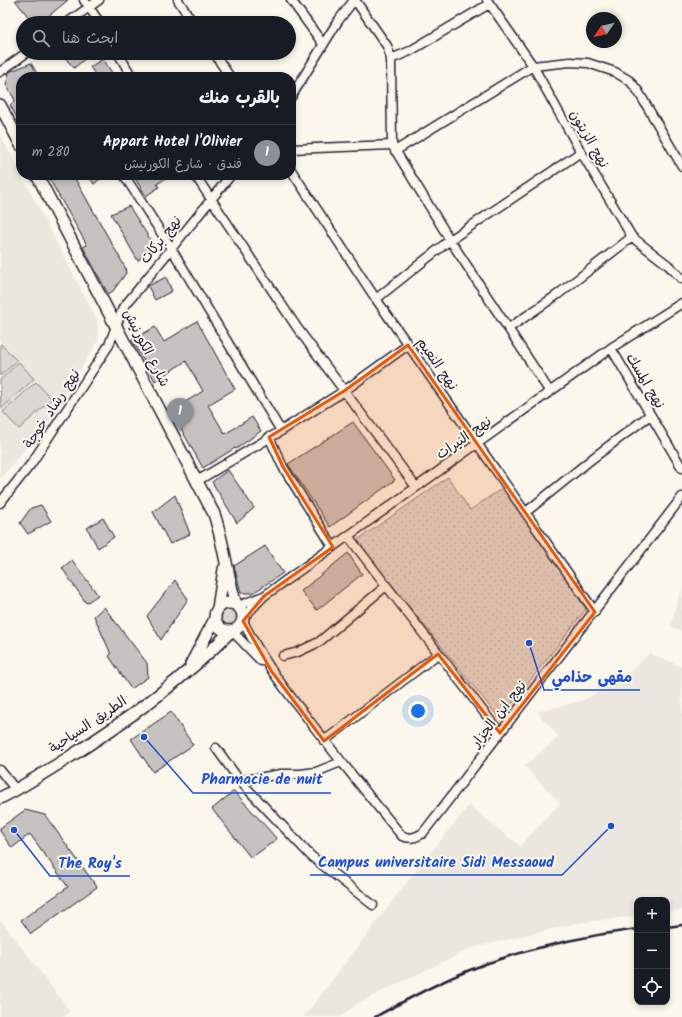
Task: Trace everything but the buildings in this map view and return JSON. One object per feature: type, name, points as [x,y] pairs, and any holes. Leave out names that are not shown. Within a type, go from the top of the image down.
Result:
[{"type":"main road","points":[[0,105],[16,135]]},
{"type":"main road","name":"شارع الكورنيش","points":[[40,180],[117,325],[214,514],[221,535],[225,561],[237,605]]},
{"type":"main road","name":"شارع الكورنيش","points":[[216,613],[225,561]]},
{"type":"main road","points":[[228,603],[237,605],[243,619],[239,627],[231,631],[220,628],[216,613],[228,603]]},
{"type":"main road","name":"الطريق السياحية","points":[[188,670],[216,613]]},
{"type":"main road","name":"الطريق السياحية","points":[[0,798],[16,790],[106,732],[143,706],[213,649],[231,631]]},
{"type":"street","points":[[74,16],[87,3],[98,0]]},
{"type":"street","points":[[178,0],[188,16]]},
{"type":"street","points":[[291,0],[323,44]]},
{"type":"street","points":[[296,89],[323,44],[355,0],[387,46],[392,59],[393,148],[450,240],[550,392]]},
{"type":"street","points":[[392,59],[410,51],[488,2]]},
{"type":"street","name":"نهج الزيتون","points":[[488,2],[533,66],[581,152],[632,237],[668,265],[682,279]]},
{"type":"street","points":[[87,3],[95,16]]},
{"type":"street","points":[[0,72],[16,60]]},
{"type":"street","points":[[122,60],[129,72]]},
{"type":"street","points":[[219,60],[227,72]]},
{"type":"street","points":[[296,149],[393,148],[533,66],[570,62],[588,63],[623,76],[630,81],[638,91],[682,166]]},
{"type":"street","points":[[376,299],[450,240],[581,152]]},
{"type":"street","name":"نهج النعيم","points":[[296,178],[376,299],[595,612]]},
{"type":"street","points":[[127,180],[171,248],[281,431]]},
{"type":"street","points":[[198,180],[298,328],[416,487]]},
{"type":"street","name":"نهج بركات","points":[[117,325],[123,308],[227,180]]},
{"type":"street","points":[[509,328],[557,295],[632,237]]},
{"type":"street","name":"نهج النيرات","points":[[264,596],[611,348],[682,303]]},
{"type":"street","name":"نهج رشاد خوجة","points":[[0,503],[31,464],[88,378],[109,345],[117,325]]},
{"type":"street","points":[[198,481],[344,391],[408,345]]},
{"type":"street","name":"نهج المسك","points":[[611,348],[682,468]]},
{"type":"street","points":[[526,512],[593,458],[650,415]]},
{"type":"street","points":[[269,437],[283,467],[333,546]]},
{"type":"street","name":"نهج ابن الجزار","points":[[341,762],[402,836],[411,838],[423,833],[595,612],[682,497]]},
{"type":"street","points":[[348,536],[500,733]]},
{"type":"street","points":[[283,656],[319,642],[386,586]]},
{"type":"street","points":[[237,605],[264,596]]},
{"type":"street","points":[[240,781],[281,774],[316,772],[341,762],[272,672],[252,641],[243,619],[264,596]]},
{"type":"street","points":[[231,631],[272,672]]},
{"type":"street","points":[[324,741],[438,654]]},
{"type":"street","points":[[216,748],[240,781],[311,856],[373,905]]},
{"type":"street","points":[[0,770],[16,790]]},
{"type":"highlighted area","points":[[408,345],[595,612],[500,733],[438,654],[324,741],[272,672],[243,621],[264,596],[333,547],[283,467],[269,437],[344,391]]},
{"type":"shaded area","points":[[0,134],[16,165],[16,180],[24,180],[97,320],[99,339],[50,420],[0,479]]},
{"type":"shaded area","points":[[1,344],[17,361],[0,376],[0,345]]},
{"type":"shaded area","points":[[19,362],[34,379],[1,409],[0,380]]},
{"type":"shaded area","points":[[36,382],[52,399],[19,429],[3,412]]},
{"type":"shaded area","points":[[448,477],[470,510],[504,487],[586,609],[500,719],[356,541]]},
{"type":"shaded area","points":[[682,587],[682,631],[670,626]]},
{"type":"shaded area","points":[[225,609],[233,609],[238,614],[236,625],[233,627],[225,627],[220,622],[220,614]]},
{"type":"shaded area","points":[[650,653],[682,667],[682,910],[670,912],[670,897],[634,897],[634,916],[577,923],[472,948],[358,1003],[340,1017],[304,1017],[404,886],[469,805],[520,846],[560,803],[524,766],[559,737],[537,712],[584,700],[625,677]]},
{"type":"shaded area","points":[[0,919],[70,1011],[64,1017],[0,1017]]},
{"type":"railway","points":[[670,927],[682,925]]},
{"type":"railway","points":[[375,1017],[452,978],[500,959],[568,941],[634,929]]},
{"type":"place","name":"Appart Hotel l'Olivier","points":[[180,431]]},
{"type":"place","name":"مقهى حذامي","points":[[529,643]]},
{"type":"place","name":"Pharmacie de nuit","points":[[144,737]]},
{"type":"place","name":"Campus universitaire Sidi Messaoud","points":[[611,826]]},
{"type":"place","name":"The Roy's","points":[[14,830]]}]
